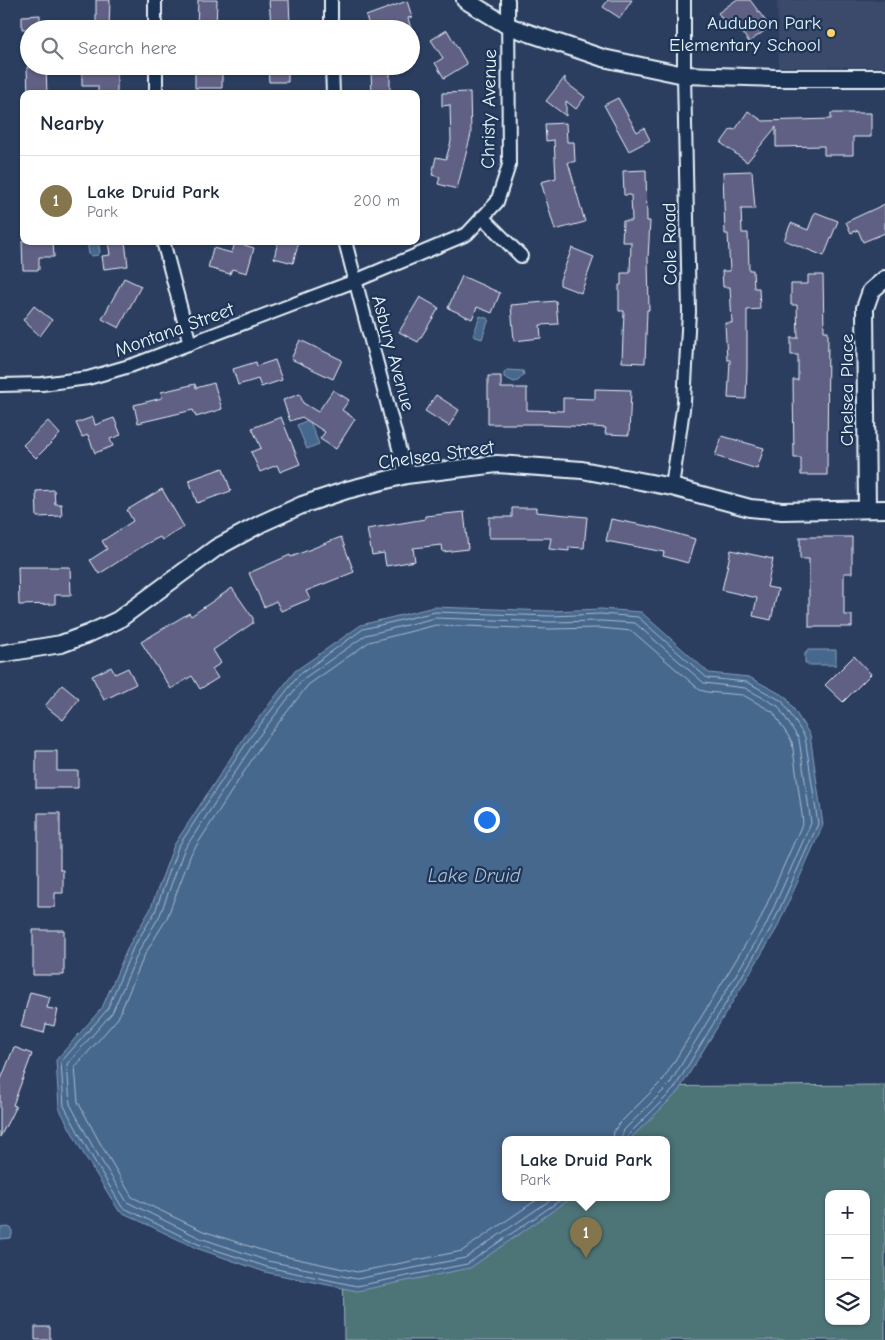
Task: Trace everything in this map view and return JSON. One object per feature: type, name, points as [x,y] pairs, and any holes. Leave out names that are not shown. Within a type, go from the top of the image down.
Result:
[{"type":"street","points":[[155,0],[155,20]]},
{"type":"street","points":[[331,0],[332,20]]},
{"type":"street","points":[[465,0],[508,26],[603,58],[684,75],[775,78],[885,78]]},
{"type":"street","name":"Christy Avenue","points":[[355,281],[468,234],[497,202],[509,165],[508,0]]},
{"type":"street","name":"Cole Road","points":[[672,487],[684,402],[689,312],[684,0]]},
{"type":"street","points":[[156,75],[156,90]]},
{"type":"street","points":[[332,75],[333,90]]},
{"type":"street","points":[[482,217],[521,256]]},
{"type":"street","points":[[164,245],[190,344]]},
{"type":"street","name":"Asbury Avenue","points":[[345,245],[406,475]]},
{"type":"street","name":"Chelsea Place","points":[[867,509],[865,308],[871,291],[885,278]]},
{"type":"street","name":"Montana Street","points":[[0,385],[42,384],[88,378],[133,365],[355,281]]},
{"type":"street","name":"Chelsea Street","points":[[0,654],[61,644],[88,634],[118,620],[216,548],[262,522],[302,505],[347,490],[406,475],[498,464],[582,470],[672,487],[750,508],[782,511],[885,509]]},
{"type":"shaded area","name":"Audubon Park Elementary School","points":[[777,0],[885,0],[885,67],[779,67]]},
{"type":"green space","points":[[885,1085],[885,1340],[344,1340],[341,1089]]},
{"type":"water","points":[[88,245],[99,245],[100,252],[98,255],[92,256],[89,254]]},
{"type":"water","points":[[480,316],[489,319],[482,339],[473,336]]},
{"type":"water","points":[[507,370],[523,371],[524,374],[518,381],[514,382],[504,377],[504,373]]},
{"type":"water","points":[[308,420],[319,444],[307,449],[297,425]]},
{"type":"water","name":"Lake Druid","points":[[434,607],[551,611],[601,609],[641,612],[709,673],[749,677],[786,697],[810,735],[823,825],[776,930],[678,1092],[633,1136],[502,1136],[502,1201],[567,1201],[470,1268],[357,1291],[265,1272],[196,1248],[119,1211],[83,1153],[59,1108],[56,1060],[102,1008],[129,945],[150,910],[174,845],[247,733],[295,671],[361,625]]},
{"type":"water","points":[[807,650],[836,650],[836,665],[808,665],[808,663],[805,663],[805,653],[807,653]]},
{"type":"water","points":[[8,1227],[12,1229],[10,1238],[0,1239],[0,1228]]},
{"type":"building","points":[[96,0],[110,0],[109,20],[96,20]]},
{"type":"building","points":[[198,0],[217,0],[216,20],[197,20]]},
{"type":"building","points":[[269,0],[289,0],[290,20],[271,20]]},
{"type":"building","points":[[608,0],[632,0],[620,18],[603,7]]},
{"type":"building","points":[[736,0],[750,0],[770,27],[749,42],[734,22],[728,26],[718,13]]},
{"type":"building","points":[[407,1],[412,17],[408,18],[409,20],[367,20],[366,16]]},
{"type":"building","points":[[40,15],[40,20],[22,20],[22,16]]},
{"type":"building","points":[[447,30],[467,64],[444,78],[435,63],[443,58],[431,40]]},
{"type":"building","points":[[27,75],[46,75],[47,90],[28,90]]},
{"type":"building","points":[[82,75],[117,75],[117,90],[98,90],[98,86],[82,86]]},
{"type":"building","points":[[195,75],[222,75],[222,88],[195,88]]},
{"type":"building","points":[[269,75],[288,75],[288,82],[269,82]]},
{"type":"building","points":[[371,75],[390,75],[390,90],[372,90]]},
{"type":"building","points":[[565,77],[565,82],[585,97],[576,109],[566,101],[566,116],[546,101]]},
{"type":"building","points":[[470,92],[471,134],[457,189],[438,184],[440,177],[432,175],[436,157],[446,159],[451,141],[450,105],[442,106],[442,93]]},
{"type":"building","points":[[618,98],[637,132],[644,128],[650,140],[629,151],[604,105]]},
{"type":"building","points":[[748,111],[763,121],[831,119],[831,113],[871,113],[871,137],[853,137],[853,155],[824,155],[824,146],[776,147],[776,127],[747,162],[721,143],[731,129],[735,130]]},
{"type":"building","points":[[566,123],[567,142],[574,142],[575,162],[568,162],[585,222],[555,230],[541,182],[556,178],[554,140],[546,141],[545,124]]},
{"type":"building","points":[[646,170],[647,221],[650,221],[648,258],[649,310],[647,310],[645,363],[622,362],[624,311],[619,311],[619,285],[621,285],[621,273],[630,273],[631,242],[622,242],[623,221],[632,221],[631,195],[624,195],[623,171]]},
{"type":"building","points":[[752,171],[755,209],[741,209],[742,233],[748,233],[749,270],[753,270],[754,288],[759,288],[760,309],[747,310],[746,399],[728,398],[730,360],[727,360],[725,323],[732,323],[730,287],[723,287],[722,271],[730,271],[728,234],[725,234],[723,172]]},
{"type":"building","points":[[885,204],[885,233],[863,242],[858,230],[851,233],[846,222]]},
{"type":"building","points":[[815,212],[838,221],[824,256],[784,240],[791,223],[808,230]]},
{"type":"building","points":[[22,245],[53,245],[54,257],[39,257],[39,270],[23,270]]},
{"type":"building","points":[[109,245],[125,245],[128,266],[104,269],[102,256],[110,255]]},
{"type":"building","points":[[234,245],[244,245],[254,248],[247,273],[232,269],[230,274],[208,268],[213,248],[232,253]]},
{"type":"building","points":[[277,245],[298,245],[293,263],[274,258]]},
{"type":"building","points":[[572,248],[594,257],[581,293],[560,285],[560,280]]},
{"type":"building","points":[[808,275],[823,275],[824,331],[828,331],[827,475],[801,475],[801,458],[794,458],[793,380],[798,380],[798,355],[791,355],[791,338],[798,338],[797,305],[791,305],[791,284],[808,284]]},
{"type":"building","points":[[462,276],[500,293],[492,313],[477,307],[472,319],[448,308]]},
{"type":"building","points":[[124,278],[141,286],[119,328],[102,319]]},
{"type":"building","points":[[420,297],[439,308],[418,342],[399,332]]},
{"type":"building","points":[[556,301],[558,324],[540,325],[541,338],[514,341],[511,305]]},
{"type":"building","points":[[34,306],[52,320],[40,336],[23,320]]},
{"type":"building","points":[[300,340],[342,360],[333,379],[291,359]]},
{"type":"building","points":[[275,360],[282,380],[261,387],[258,379],[238,385],[233,369],[256,362],[257,366]]},
{"type":"building","points":[[488,376],[501,376],[501,388],[527,388],[527,410],[563,411],[563,398],[595,399],[595,389],[631,390],[629,435],[605,434],[606,428],[594,427],[542,424],[488,424]]},
{"type":"building","points":[[214,383],[222,409],[196,417],[193,410],[138,423],[134,405],[162,398],[161,392],[195,384],[196,388]]},
{"type":"building","points":[[333,390],[349,400],[342,410],[355,419],[336,449],[320,439],[325,432],[302,417],[290,421],[283,400],[300,394],[303,403],[318,412]]},
{"type":"building","points":[[436,395],[459,410],[449,426],[425,411]]},
{"type":"building","points":[[93,417],[95,425],[114,418],[121,435],[110,439],[113,446],[95,453],[88,435],[82,437],[76,423]]},
{"type":"building","points":[[281,417],[300,464],[280,472],[277,465],[260,472],[251,452],[261,448],[252,428]]},
{"type":"building","points":[[48,421],[60,434],[36,458],[23,445]]},
{"type":"building","points":[[722,436],[764,448],[757,469],[715,456]]},
{"type":"building","points":[[223,468],[231,491],[197,503],[189,480]]},
{"type":"building","points":[[162,489],[184,527],[162,540],[160,537],[146,544],[99,574],[90,560],[107,549],[102,541],[133,521],[127,510]]},
{"type":"building","points":[[54,490],[55,504],[61,504],[62,516],[37,517],[36,491]]},
{"type":"building","points":[[512,508],[536,508],[536,512],[587,517],[584,548],[569,547],[569,551],[549,549],[551,538],[489,538],[489,517],[512,517]]},
{"type":"building","points":[[464,512],[468,549],[443,552],[442,545],[413,548],[415,561],[386,566],[384,553],[372,555],[367,529],[425,519],[425,516]]},
{"type":"building","points":[[611,519],[657,528],[695,539],[688,563],[663,556],[664,552],[606,541]]},
{"type":"building","points":[[341,537],[354,572],[306,591],[310,599],[281,611],[276,601],[264,607],[249,573],[290,555],[291,557]]},
{"type":"building","points":[[800,537],[852,537],[852,573],[844,573],[844,615],[852,615],[852,627],[809,627],[809,559],[800,559]]},
{"type":"building","points":[[731,550],[773,559],[767,587],[778,589],[771,620],[753,616],[757,598],[722,590]]},
{"type":"building","points":[[18,567],[70,567],[71,595],[55,595],[55,604],[19,605]]},
{"type":"building","points":[[232,588],[253,618],[253,623],[213,650],[221,663],[212,669],[218,678],[200,689],[192,676],[171,689],[141,642],[189,613],[191,616]]},
{"type":"building","points":[[854,656],[871,674],[843,702],[825,685]]},
{"type":"building","points":[[111,667],[115,674],[128,668],[136,684],[104,700],[92,676]]},
{"type":"building","points":[[62,685],[79,699],[63,720],[45,706]]},
{"type":"building","points":[[36,751],[57,751],[57,771],[78,771],[78,788],[36,788]]},
{"type":"building","points":[[38,813],[60,813],[60,870],[63,870],[63,893],[55,893],[55,907],[38,907]]},
{"type":"building","points":[[33,930],[64,930],[64,975],[33,975]]},
{"type":"building","points":[[30,992],[50,997],[47,1008],[58,1010],[54,1026],[46,1024],[44,1033],[21,1027]]},
{"type":"building","points":[[14,1047],[32,1054],[13,1105],[16,1106],[0,1137],[0,1082]]},
{"type":"building","points":[[35,1327],[50,1327],[50,1340],[35,1340]]},
{"type":"place","name":"Audubon Park Elementary School","points":[[831,33]]},
{"type":"place","name":"Lake Druid Park","points":[[586,1258]]}]
